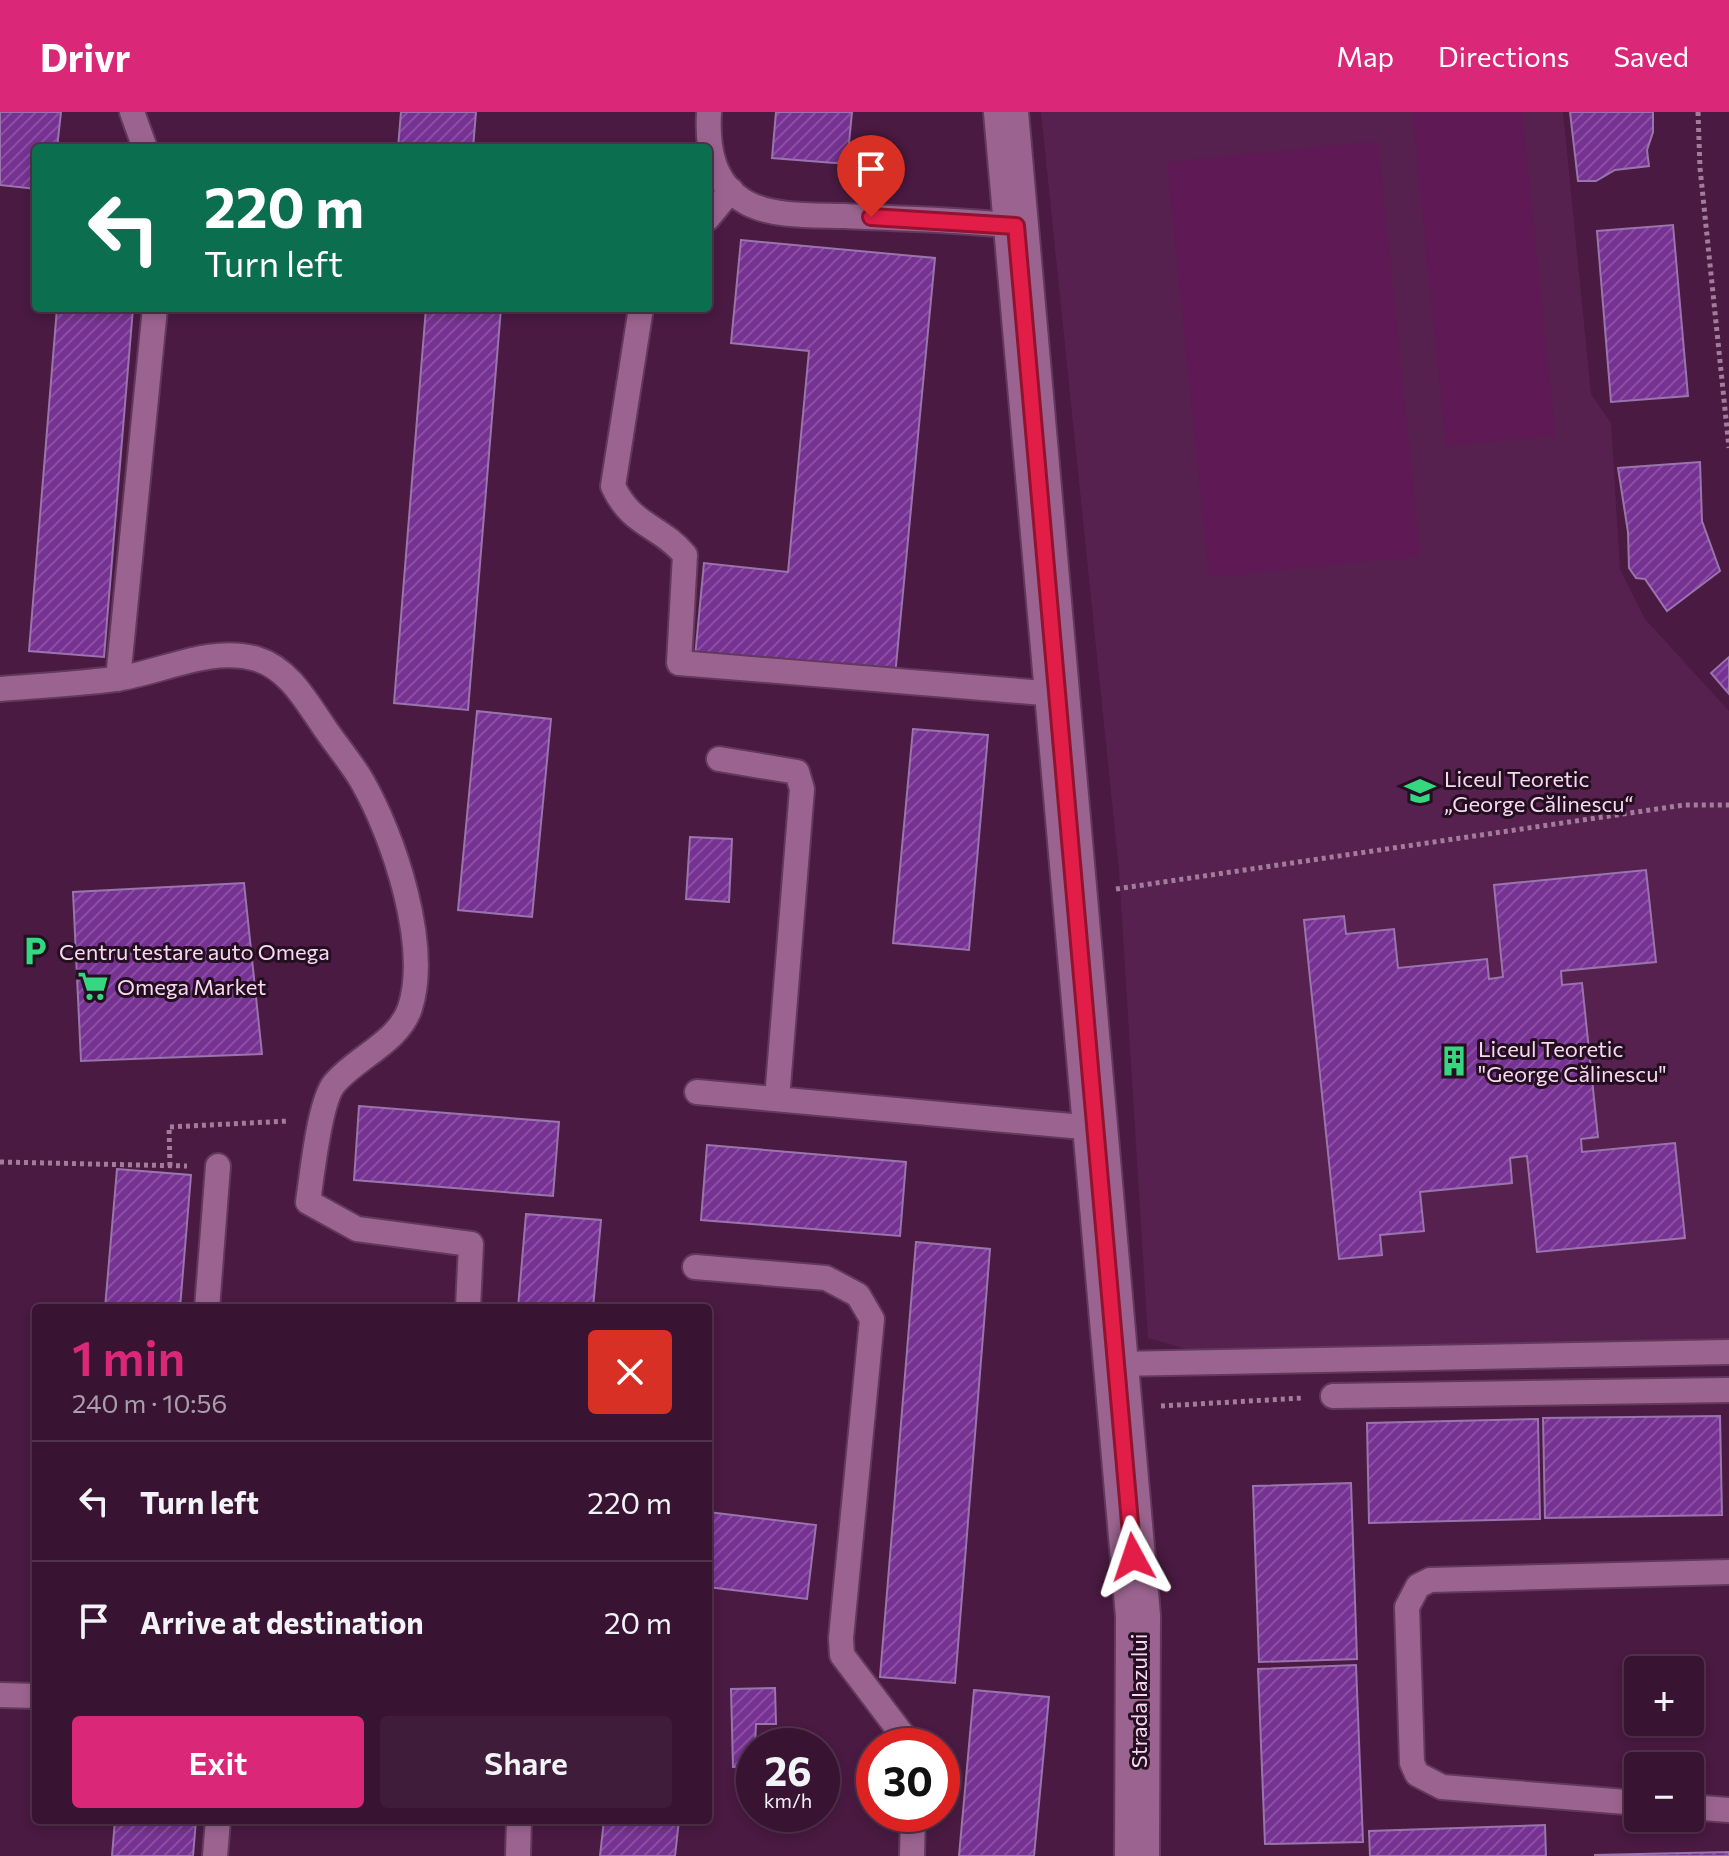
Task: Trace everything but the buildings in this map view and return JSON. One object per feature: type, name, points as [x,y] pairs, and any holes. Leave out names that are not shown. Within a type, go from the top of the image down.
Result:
[{"type":"street","name":"Strada Iazului","points":[[1006,112],[1138,1616],[1137,1856]]},
{"type":"lane","points":[[132,112],[144,144]]},
{"type":"lane","points":[[709,112],[709,144]]},
{"type":"lane","points":[[712,159],[714,168],[731,190],[747,203],[774,210],[1016,226]]},
{"type":"lane","points":[[712,213],[731,190]]},
{"type":"lane","points":[[118,679],[155,312]]},
{"type":"lane","points":[[640,312],[613,486],[622,506],[637,521],[685,555],[679,663],[1056,694]]},
{"type":"lane","points":[[0,689],[118,679],[203,658],[232,655],[273,666],[303,697],[362,781],[380,820],[407,902],[416,941],[416,982],[409,1011],[394,1032],[332,1086],[319,1131],[308,1202],[357,1229],[471,1244],[468,1304]]},
{"type":"lane","points":[[719,759],[797,772],[802,789],[777,1099]]},
{"type":"lane","points":[[697,1092],[1094,1128]]},
{"type":"lane","points":[[207,1304],[218,1166]]},
{"type":"lane","points":[[695,1267],[826,1278],[858,1295],[872,1319],[841,1638],[842,1655],[897,1728]]},
{"type":"lane","points":[[1117,1364],[1729,1352]]},
{"type":"lane","points":[[1333,1396],[1729,1390]]},
{"type":"lane","points":[[1624,1802],[1442,1787],[1417,1774],[1412,1763],[1407,1607],[1411,1595],[1418,1586],[1430,1580],[1729,1572]]},
{"type":"lane","points":[[0,1695],[32,1696]]},
{"type":"lane","points":[[1704,1808],[1729,1810]]},
{"type":"lane","points":[[215,1856],[218,1824]]},
{"type":"lane","points":[[518,1856],[519,1824]]},
{"type":"lane","points":[[912,1856],[913,1832]]},
{"type":"path","points":[[1698,112],[1700,168],[1729,448]]},
{"type":"path","points":[[1074,895],[1684,805],[1729,805]]},
{"type":"path","points":[[170,1166],[169,1127],[305,1120]]},
{"type":"path","points":[[0,1162],[218,1166]]},
{"type":"path","points":[[1120,1409],[1333,1396]]},
{"type":"shaded area","name":"Liceul Teoretic „George Călinescu“","points":[[1041,112],[1563,112],[1591,394],[1611,423],[1620,569],[1645,619],[1729,711],[1729,1338],[1196,1352],[1148,1338],[1119,870]]},
{"type":"shaded area","points":[[1412,112],[1522,112],[1555,435],[1446,446]]},
{"type":"shaded area","points":[[1378,141],[1420,556],[1209,577],[1167,162]]},
{"type":"place","name":"Liceul Teoretic „George Călinescu“","points":[[1420,791]]},
{"type":"place","name":"Centru testare auto Omega","points":[[35,951]]},
{"type":"place","name":"Omega Market","points":[[93,986]]},
{"type":"place","name":"Liceul Teoretic \"George Călinescu\"","points":[[1454,1061]]},
{"type":"route","points":[[871,217],[1016,226],[1133,1557]]}]
